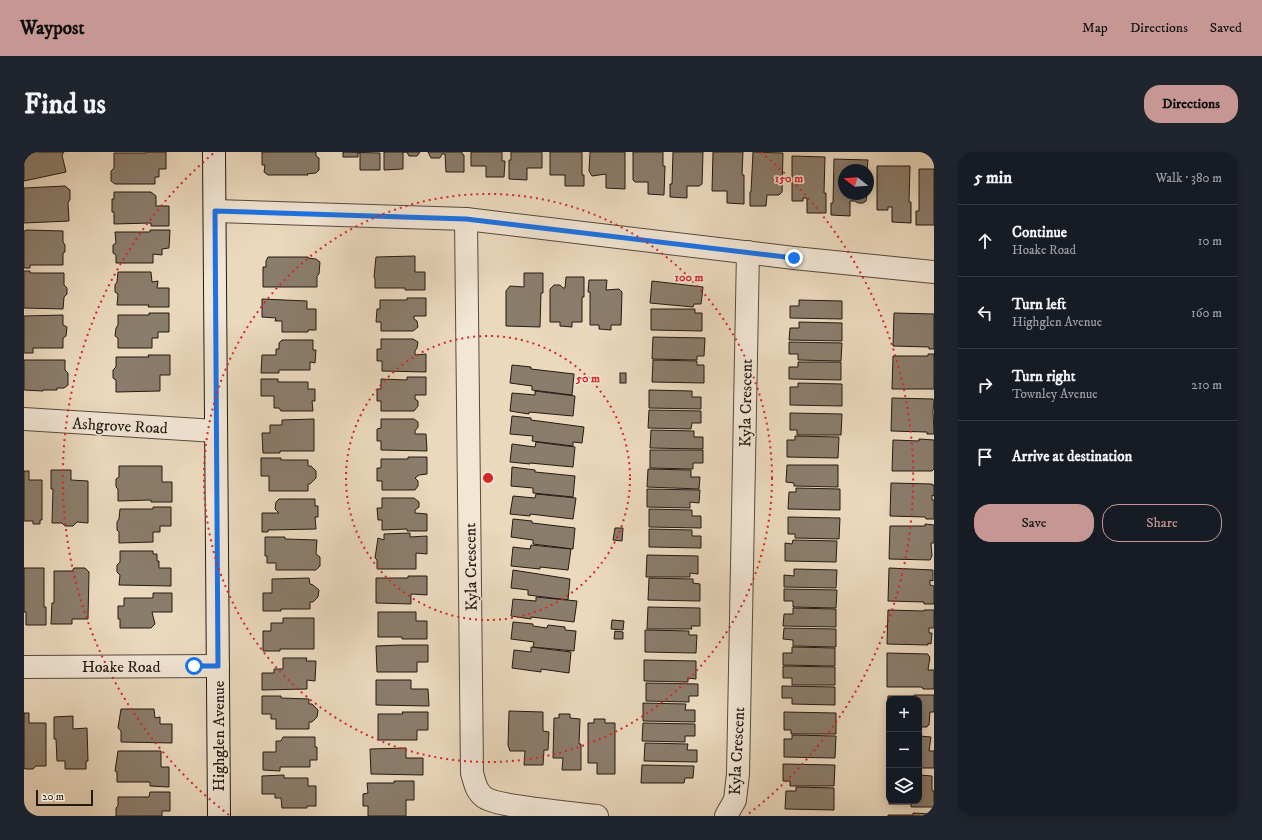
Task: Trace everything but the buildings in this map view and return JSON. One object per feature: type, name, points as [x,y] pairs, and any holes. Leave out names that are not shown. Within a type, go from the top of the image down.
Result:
[{"type":"street","name":"Highglen Avenue","points":[[214,152],[219,816]]},
{"type":"street","points":[[215,211],[466,219],[794,258],[934,272]]},
{"type":"street","name":"Kyla Crescent","points":[[466,219],[472,773],[476,789],[485,798],[496,802],[597,816]]},
{"type":"street","name":"Kyla Crescent","points":[[726,816],[735,800],[738,774],[748,252]]},
{"type":"street","name":"Ashgrove Road","points":[[24,419],[216,431]]},
{"type":"street","name":"Hoake Road","points":[[24,667],[218,666]]},
{"type":"route","points":[[194,666],[218,666],[215,211],[466,219],[794,258]]}]
